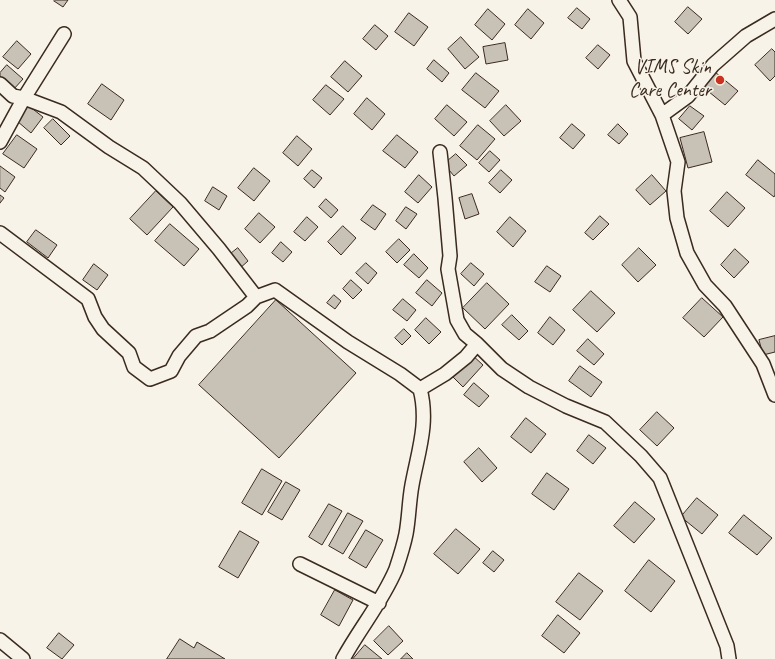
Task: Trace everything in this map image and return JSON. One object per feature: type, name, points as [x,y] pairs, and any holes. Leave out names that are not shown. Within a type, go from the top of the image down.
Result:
[{"type":"street","points":[[619,0],[630,17],[634,61],[662,115],[678,162],[674,191],[677,218],[687,253],[705,284],[725,306],[763,364],[775,395]]},
{"type":"street","points":[[662,115],[688,96],[714,65],[746,36],[775,19]]},
{"type":"street","points":[[0,142],[24,98],[64,34]]},
{"type":"street","points":[[0,84],[13,96],[24,98],[61,112],[109,147],[144,168],[180,203],[219,249],[256,297]]},
{"type":"street","points":[[440,152],[450,256],[448,269],[457,320],[465,334],[477,344],[502,370],[529,387],[566,406],[605,422],[641,456],[660,478],[727,646],[729,659]]},
{"type":"street","points":[[0,233],[88,299],[95,317],[103,329],[129,353],[134,367],[150,379],[171,372],[179,356],[196,336],[210,332],[247,306],[256,297],[275,290],[348,342],[400,374],[420,389],[423,399],[422,439],[412,486],[406,535],[396,569],[379,603],[343,659]]},
{"type":"street","points":[[420,389],[445,374],[466,357],[477,344]]},
{"type":"street","points":[[300,564],[379,603]]},
{"type":"street","points":[[0,640],[22,659]]},
{"type":"building","points":[[68,0],[63,7],[54,1]]},
{"type":"building","points":[[688,7],[702,19],[688,34],[675,22]]},
{"type":"building","points":[[577,8],[590,19],[582,29],[568,18]]},
{"type":"building","points":[[488,9],[505,24],[492,40],[475,25]]},
{"type":"building","points":[[528,9],[544,23],[531,39],[515,25]]},
{"type":"building","points":[[409,13],[428,27],[414,46],[395,32]]},
{"type":"building","points":[[375,25],[388,36],[376,50],[363,39]]},
{"type":"building","points":[[461,37],[479,57],[465,69],[448,49]]},
{"type":"building","points":[[17,41],[31,54],[18,69],[3,57]]},
{"type":"building","points":[[505,43],[508,60],[486,64],[483,47]]},
{"type":"building","points":[[598,45],[610,55],[598,69],[586,58]]},
{"type":"building","points":[[772,49],[775,52],[775,76],[770,81],[755,65]]},
{"type":"building","points":[[434,60],[449,73],[442,82],[427,69]]},
{"type":"building","points":[[345,61],[362,76],[348,92],[331,77]]},
{"type":"building","points":[[7,65],[23,79],[13,90],[0,78],[0,73]]},
{"type":"building","points":[[715,72],[738,91],[725,105],[703,87]]},
{"type":"building","points":[[476,73],[499,91],[485,108],[462,90]]},
{"type":"building","points":[[102,84],[124,100],[111,120],[88,104]]},
{"type":"building","points":[[326,85],[344,99],[330,115],[313,100]]},
{"type":"building","points":[[367,98],[385,114],[372,130],[354,114]]},
{"type":"building","points":[[447,105],[467,122],[454,136],[435,119]]},
{"type":"building","points":[[506,105],[521,121],[504,136],[490,121]]},
{"type":"building","points":[[29,106],[43,117],[31,133],[17,121]]},
{"type":"building","points":[[690,106],[704,116],[692,130],[679,119]]},
{"type":"building","points":[[53,119],[70,136],[61,145],[44,128]]},
{"type":"building","points":[[572,124],[585,135],[573,149],[560,138]]},
{"type":"building","points":[[618,124],[628,134],[619,144],[608,135]]},
{"type":"building","points":[[478,125],[495,139],[477,160],[460,146]]},
{"type":"building","points":[[704,132],[712,162],[688,168],[680,138]]},
{"type":"building","points":[[17,135],[37,149],[24,168],[3,154]]},
{"type":"building","points":[[397,135],[418,152],[405,168],[383,151]]},
{"type":"building","points":[[297,136],[312,149],[298,166],[283,153]]},
{"type":"building","points":[[490,151],[500,160],[489,172],[479,163]]},
{"type":"building","points":[[456,154],[467,165],[454,176],[444,164]]},
{"type":"building","points":[[758,160],[775,174],[774,197],[746,175]]},
{"type":"building","points":[[0,166],[15,177],[5,192],[0,188]]},
{"type":"building","points":[[254,168],[270,181],[254,201],[238,188]]},
{"type":"building","points":[[312,170],[322,178],[314,188],[304,179]]},
{"type":"building","points":[[501,170],[512,180],[500,193],[489,183]]},
{"type":"building","points":[[419,175],[432,187],[418,203],[405,192]]},
{"type":"building","points":[[652,175],[666,191],[650,205],[636,190]]},
{"type":"building","points":[[213,187],[227,196],[219,210],[205,201]]},
{"type":"building","points":[[156,191],[173,207],[147,235],[130,219]]},
{"type":"building","points":[[727,192],[745,208],[728,227],[710,211]]},
{"type":"building","points":[[472,194],[479,214],[465,219],[459,198]]},
{"type":"building","points":[[0,195],[4,198],[0,203]]},
{"type":"building","points":[[326,199],[338,210],[331,218],[319,207]]},
{"type":"building","points":[[373,205],[386,214],[375,230],[361,220]]},
{"type":"building","points":[[406,207],[417,214],[406,229],[396,221]]},
{"type":"building","points":[[259,213],[275,227],[260,243],[245,229]]},
{"type":"building","points":[[600,216],[609,224],[593,240],[585,233]]},
{"type":"building","points":[[307,217],[318,227],[305,241],[294,232]]},
{"type":"building","points":[[510,217],[526,231],[513,247],[497,232]]},
{"type":"building","points":[[170,224],[199,249],[184,266],[155,241]]},
{"type":"building","points":[[343,226],[356,238],[341,255],[328,242]]},
{"type":"building","points":[[36,230],[57,245],[48,258],[27,242]]},
{"type":"building","points":[[399,239],[410,250],[397,263],[386,252]]},
{"type":"building","points":[[281,242],[292,252],[283,262],[272,253]]},
{"type":"building","points":[[238,248],[248,261],[239,269],[228,256]]},
{"type":"building","points":[[639,248],[656,265],[638,282],[622,265]]},
{"type":"building","points":[[735,249],[749,262],[734,278],[721,265]]},
{"type":"building","points":[[414,254],[428,268],[419,278],[404,265]]},
{"type":"building","points":[[366,263],[377,273],[368,284],[356,273]]},
{"type":"building","points":[[471,263],[484,274],[474,286],[461,274]]},
{"type":"building","points":[[94,264],[108,275],[97,290],[83,280]]},
{"type":"building","points":[[547,266],[561,276],[550,292],[535,282]]},
{"type":"building","points":[[351,280],[362,290],[353,299],[343,289]]},
{"type":"building","points":[[427,280],[442,293],[432,306],[416,293]]},
{"type":"building","points":[[487,283],[509,304],[485,329],[463,308]]},
{"type":"building","points":[[591,291],[615,313],[597,332],[573,310]]},
{"type":"building","points":[[334,295],[341,301],[335,309],[327,303]]},
{"type":"building","points":[[702,298],[723,317],[704,337],[683,318]]},
{"type":"building","points":[[403,299],[416,310],[407,321],[393,310]]},
{"type":"building","points":[[276,300],[356,373],[279,458],[199,385]]},
{"type":"building","points":[[512,315],[528,331],[519,340],[502,325]]},
{"type":"building","points":[[550,317],[565,330],[553,345],[538,333]]},
{"type":"building","points":[[426,318],[441,332],[429,344],[415,330]]},
{"type":"building","points":[[404,329],[411,336],[402,345],[395,338]]},
{"type":"building","points":[[775,336],[775,352],[763,355],[759,340]]},
{"type":"building","points":[[588,339],[604,354],[594,365],[577,351]]},
{"type":"building","points":[[471,354],[483,365],[463,387],[451,375]]},
{"type":"building","points":[[580,366],[602,382],[591,397],[569,381]]},
{"type":"building","points":[[474,383],[489,396],[479,407],[464,395]]},
{"type":"building","points":[[657,412],[674,428],[657,446],[640,430]]},
{"type":"building","points":[[526,418],[546,434],[531,453],[511,437]]},
{"type":"building","points":[[589,435],[606,448],[593,464],[577,451]]},
{"type":"building","points":[[479,448],[497,468],[482,482],[464,462]]},
{"type":"building","points":[[262,469],[282,481],[262,515],[242,503]]},
{"type":"building","points":[[547,473],[569,489],[554,510],[532,494]]},
{"type":"building","points":[[286,482],[300,490],[282,520],[268,512]]},
{"type":"building","points":[[697,498],[718,515],[702,534],[681,517]]},
{"type":"building","points":[[635,502],[655,519],[634,543],[614,526]]},
{"type":"building","points":[[329,504],[342,511],[322,545],[309,537]]},
{"type":"building","points":[[348,513],[363,521],[343,554],[329,546]]},
{"type":"building","points":[[744,515],[772,538],[757,555],[729,533]]},
{"type":"building","points":[[456,529],[480,549],[458,574],[434,554]]},
{"type":"building","points":[[366,530],[383,540],[366,568],[349,558]]},
{"type":"building","points":[[240,531],[259,542],[238,578],[219,567]]},
{"type":"building","points":[[493,551],[504,560],[494,572],[483,563]]},
{"type":"building","points":[[649,560],[675,581],[651,612],[625,591]]},
{"type":"building","points":[[579,573],[603,591],[580,620],[556,602]]},
{"type":"building","points":[[335,590],[353,600],[339,626],[321,615]]},
{"type":"building","points":[[558,615],[580,633],[564,653],[542,636]]},
{"type":"building","points":[[389,626],[403,641],[388,655],[374,641]]},
{"type":"building","points":[[59,633],[74,645],[62,659],[47,648]]},
{"type":"building","points":[[180,639],[194,648],[197,642],[225,659],[167,659]]},
{"type":"building","points":[[365,645],[382,659],[353,659]]},
{"type":"building","points":[[407,653],[413,659],[401,659]]},
{"type":"place","name":"VIMS Skin Care Center","points":[[720,80]]}]
